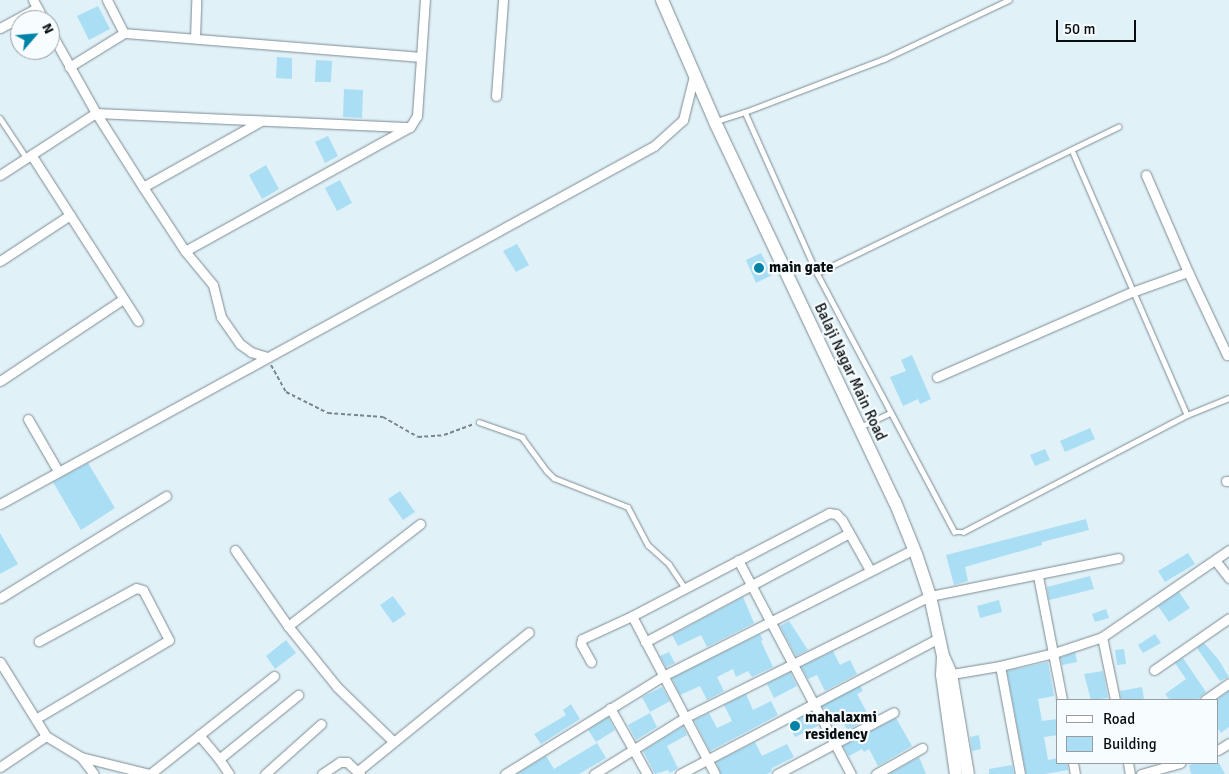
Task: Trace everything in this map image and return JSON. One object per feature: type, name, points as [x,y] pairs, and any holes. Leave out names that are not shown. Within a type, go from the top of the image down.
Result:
[{"type":"street","points":[[107,0],[124,33]]},
{"type":"street","points":[[195,38],[196,0]]},
{"type":"street","points":[[185,251],[410,127],[416,116],[425,0]]},
{"type":"street","points":[[496,96],[503,0]]},
{"type":"street","name":"Balaji Nagar Main Road","points":[[662,0],[715,122],[858,428],[895,502],[930,596],[946,675]]},
{"type":"street","points":[[0,28],[35,4]]},
{"type":"street","points":[[69,67],[124,33],[420,57]]},
{"type":"street","points":[[60,50],[96,113],[143,187],[185,251],[213,286],[222,317],[240,344],[251,352],[267,357]]},
{"type":"street","points":[[0,504],[654,146],[683,120],[694,76]]},
{"type":"street","points":[[0,175],[96,113],[410,127]]},
{"type":"street","points":[[143,187],[261,121]]},
{"type":"street","points":[[30,157],[70,215],[138,321]]},
{"type":"street","points":[[1146,175],[1188,272],[1227,355]]},
{"type":"street","points":[[0,261],[70,215]]},
{"type":"street","points":[[937,376],[1132,292],[1188,272]]},
{"type":"street","points":[[0,380],[123,299]]},
{"type":"street","points":[[28,419],[58,471]]},
{"type":"street","points":[[0,598],[166,496]]},
{"type":"street","points":[[591,662],[581,644],[582,639],[632,616],[829,513],[836,514],[850,533],[870,570]]},
{"type":"street","points":[[288,626],[420,524]]},
{"type":"street","points":[[645,642],[850,533]]},
{"type":"street","points":[[235,550],[288,626],[337,687],[393,740]]},
{"type":"street","points":[[505,774],[663,676],[771,623],[870,570],[914,550]]},
{"type":"street","points":[[946,675],[1000,666],[1054,653],[1102,637],[1229,550]]},
{"type":"street","points":[[594,774],[684,718],[930,596],[1038,576],[1118,558]]},
{"type":"street","points":[[738,560],[851,774]]},
{"type":"street","points":[[1215,560],[1229,578]]},
{"type":"street","points":[[1038,576],[1062,699]]},
{"type":"street","points":[[37,718],[167,643],[168,640],[143,590],[136,588],[39,641]]},
{"type":"street","points":[[632,616],[715,774]]},
{"type":"street","points":[[1154,670],[1229,618]]},
{"type":"street","points":[[322,774],[340,762],[347,762],[359,772],[393,740],[529,632]]},
{"type":"street","points":[[1102,637],[1115,699]]},
{"type":"street","points":[[680,774],[707,758],[939,638]]},
{"type":"street","points":[[0,662],[37,718],[46,736],[81,757],[150,774],[274,676]]},
{"type":"street","points":[[1000,666],[1020,774]]},
{"type":"street","points":[[946,675],[956,774]]},
{"type":"street","points":[[946,675],[968,774]]},
{"type":"street","points":[[1206,699],[1229,683]]},
{"type":"street","points":[[219,759],[298,695]]},
{"type":"street","points":[[610,708],[647,774]]},
{"type":"street","points":[[777,774],[894,712]]},
{"type":"street","points":[[265,774],[321,724]]},
{"type":"street","points":[[199,735],[229,774]]},
{"type":"street","points":[[0,767],[46,736]]},
{"type":"street","points":[[876,774],[922,748]]},
{"type":"street","points":[[81,757],[94,774]]},
{"type":"street","points":[[1141,774],[1176,764]]},
{"type":"lane","points":[[715,122],[884,59],[1009,0]]},
{"type":"lane","points":[[745,112],[817,273],[955,532],[963,532],[1187,415],[1229,398]]},
{"type":"lane","points":[[0,118],[30,157]]},
{"type":"lane","points":[[817,273],[1118,128]]},
{"type":"lane","points":[[1072,150],[1187,415]]},
{"type":"lane","points":[[858,428],[890,413]]},
{"type":"lane","points":[[479,422],[522,437],[547,472],[554,478],[628,507],[648,545],[670,564],[685,588]]},
{"type":"path","points":[[267,357],[286,392],[328,413],[383,417],[418,437],[444,435],[479,422]]},
{"type":"building","points":[[98,6],[110,29],[89,40],[77,16]]},
{"type":"building","points":[[277,57],[292,58],[292,79],[276,78]]},
{"type":"building","points":[[316,60],[332,61],[331,82],[315,82]]},
{"type":"building","points":[[344,89],[363,90],[362,118],[343,117]]},
{"type":"building","points":[[328,136],[338,156],[325,163],[315,142]]},
{"type":"building","points":[[266,165],[279,189],[262,199],[249,175]]},
{"type":"building","points":[[340,180],[352,203],[337,211],[325,188]]},
{"type":"building","points":[[517,244],[529,265],[516,272],[503,251]]},
{"type":"building","name":"main gate","points":[[761,253],[772,275],[756,283],[746,260]]},
{"type":"building","points":[[912,355],[931,399],[920,404],[918,399],[903,406],[890,377],[906,371],[901,360]]},
{"type":"building","points":[[1090,428],[1095,439],[1065,452],[1060,441]]},
{"type":"building","points":[[1045,449],[1050,460],[1035,466],[1030,455]]},
{"type":"building","points":[[88,463],[115,508],[81,530],[53,482]]},
{"type":"building","points":[[400,491],[415,512],[403,520],[388,499]]},
{"type":"building","points":[[1086,519],[1089,530],[1042,542],[1042,545],[965,567],[968,581],[954,585],[946,555]]},
{"type":"building","points":[[0,533],[18,564],[0,574]]},
{"type":"building","points":[[1188,553],[1195,564],[1165,582],[1158,571]]},
{"type":"building","points":[[1090,576],[1094,589],[1049,600],[1047,587]]},
{"type":"building","points":[[1179,592],[1190,608],[1169,622],[1158,606]]},
{"type":"building","points":[[393,596],[406,614],[393,623],[380,605]]},
{"type":"building","points":[[743,597],[754,623],[707,647],[701,635],[678,646],[672,635]]},
{"type":"building","points":[[999,600],[1002,612],[980,618],[977,606]]},
{"type":"building","points":[[1106,609],[1109,618],[1095,622],[1092,614]]},
{"type":"building","points":[[789,621],[808,650],[796,656],[780,626]]},
{"type":"building","points":[[760,634],[763,640],[761,641],[773,667],[752,677],[748,671],[736,677],[733,669],[717,677],[724,691],[707,700],[700,686],[680,695],[672,678]]},
{"type":"building","points":[[1155,634],[1161,643],[1143,653],[1138,645]]},
{"type":"building","points":[[286,640],[296,653],[275,669],[266,656]]},
{"type":"building","points":[[1204,643],[1218,659],[1229,677],[1220,681],[1197,648]]},
{"type":"building","points":[[1124,649],[1126,664],[1117,665],[1115,650]]},
{"type":"building","points":[[833,651],[840,665],[850,660],[857,674],[825,691],[817,675],[808,679],[801,667]]},
{"type":"building","points":[[669,652],[675,663],[666,667],[660,656]]},
{"type":"building","points":[[1075,652],[1077,662],[1062,665],[1060,658]]},
{"type":"building","points":[[1183,658],[1206,692],[1198,699],[1169,699],[1165,694],[1186,679],[1175,663]]},
{"type":"building","points":[[1048,662],[1054,696],[1038,699],[1042,721],[1056,719],[1056,735],[1044,737],[1048,760],[1056,758],[1056,764],[1067,764],[1068,770],[1045,774],[1026,774],[1007,671]]},
{"type":"building","points":[[1103,671],[1108,698],[1091,699],[1084,674]]},
{"type":"building","points":[[790,672],[797,686],[774,698],[767,684]]},
{"type":"building","points":[[860,686],[863,691],[857,694],[870,718],[847,730],[838,713],[828,718],[822,706]]},
{"type":"building","points":[[662,687],[670,701],[650,712],[642,697]]},
{"type":"building","points":[[1142,687],[1144,699],[1122,699],[1120,691]]},
{"type":"building","points":[[1229,691],[1229,727],[1221,733],[1219,730],[1218,699]]},
{"type":"building","points":[[746,694],[753,710],[771,701],[778,715],[710,751],[694,720],[709,713],[717,728],[732,721],[724,705]]},
{"type":"building","points":[[571,704],[580,719],[541,744],[534,734],[566,715],[563,710]]},
{"type":"building","points":[[811,712],[818,726],[795,737],[788,724]]},
{"type":"building","points":[[650,713],[657,727],[636,740],[628,725]]},
{"type":"building","points":[[608,717],[615,730],[596,742],[588,730]]},
{"type":"building","points":[[896,718],[912,746],[878,766],[869,749],[864,752],[862,749],[849,756],[843,746]]},
{"type":"building","points":[[683,726],[687,735],[667,746],[678,768],[670,773],[668,770],[655,774],[643,751]]},
{"type":"building","points":[[979,735],[981,749],[972,751],[970,737]]},
{"type":"building","points":[[755,742],[762,756],[787,744],[794,757],[772,768],[771,772],[767,774],[721,774],[716,762]]},
{"type":"building","points":[[597,743],[606,758],[579,774],[517,774],[546,756],[554,769]]},
{"type":"building","points":[[919,757],[926,774],[889,774]]},
{"type":"building","points":[[1219,763],[1225,774],[1191,774],[1189,765]]},
{"type":"building","points":[[1012,765],[1014,774],[989,774],[989,769]]},
{"type":"place","name":"main gate","points":[[759,268]]},
{"type":"place","name":"mahalaxmi residency","points":[[795,726]]}]
